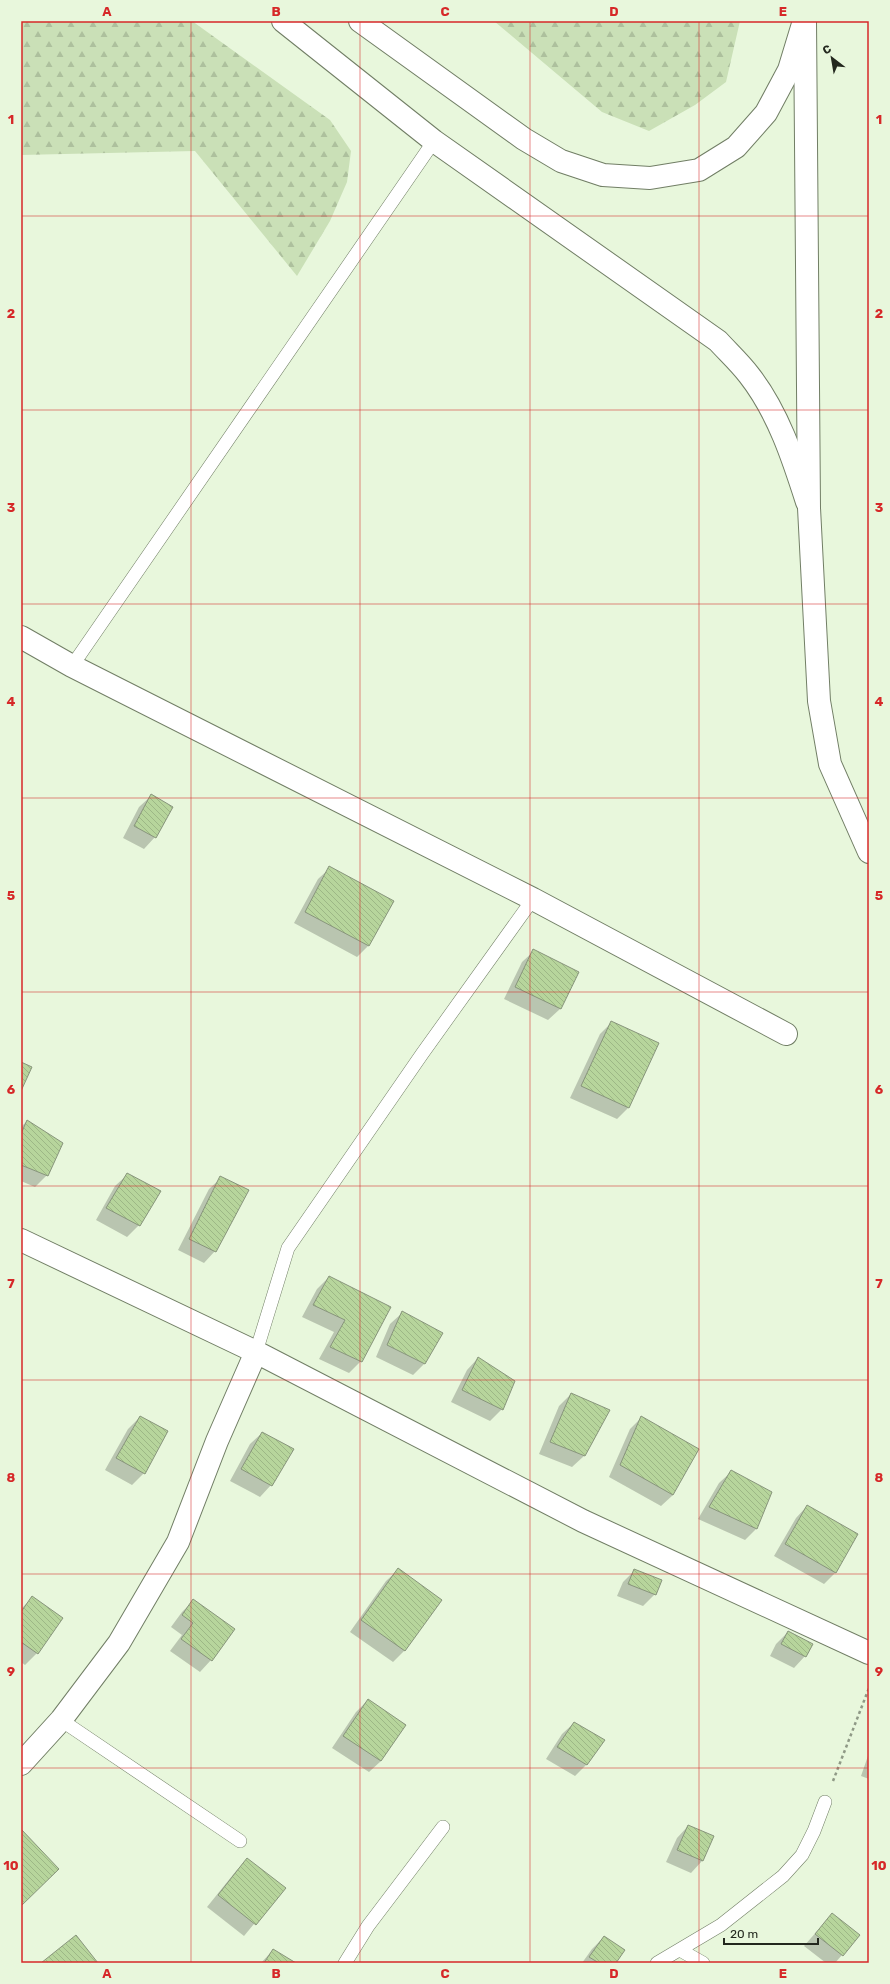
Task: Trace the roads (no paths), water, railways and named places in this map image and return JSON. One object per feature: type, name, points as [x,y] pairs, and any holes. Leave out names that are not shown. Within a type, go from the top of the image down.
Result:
[{"type":"main road","points":[[283,21],[434,141],[718,341],[749,374],[774,415],[793,459],[808,508]]},
{"type":"main road","points":[[360,21],[524,139],[561,161],[603,175],[650,178],[699,170],[736,147],[766,113],[789,70],[805,21]]},
{"type":"main road","points":[[805,21],[808,508],[819,702],[830,764],[869,852]]},
{"type":"main road","points":[[21,637],[72,666],[533,899],[786,1034]]},
{"type":"main road","points":[[851,814],[869,844]]},
{"type":"main road","points":[[21,1240],[256,1352],[583,1521],[869,1654]]},
{"type":"main road","points":[[21,1764],[61,1720],[119,1643],[178,1542],[217,1441],[256,1352]]},
{"type":"lane","points":[[72,666],[434,141]]},
{"type":"lane","points":[[256,1352],[288,1248],[422,1054],[533,899]]},
{"type":"lane","points":[[61,1720],[240,1841]]},
{"type":"lane","points":[[657,1963],[721,1925],[783,1876],[802,1855],[814,1831],[825,1802]]},
{"type":"lane","points":[[345,1963],[368,1926],[443,1827]]},
{"type":"lane","points":[[680,1950],[703,1963]]}]
